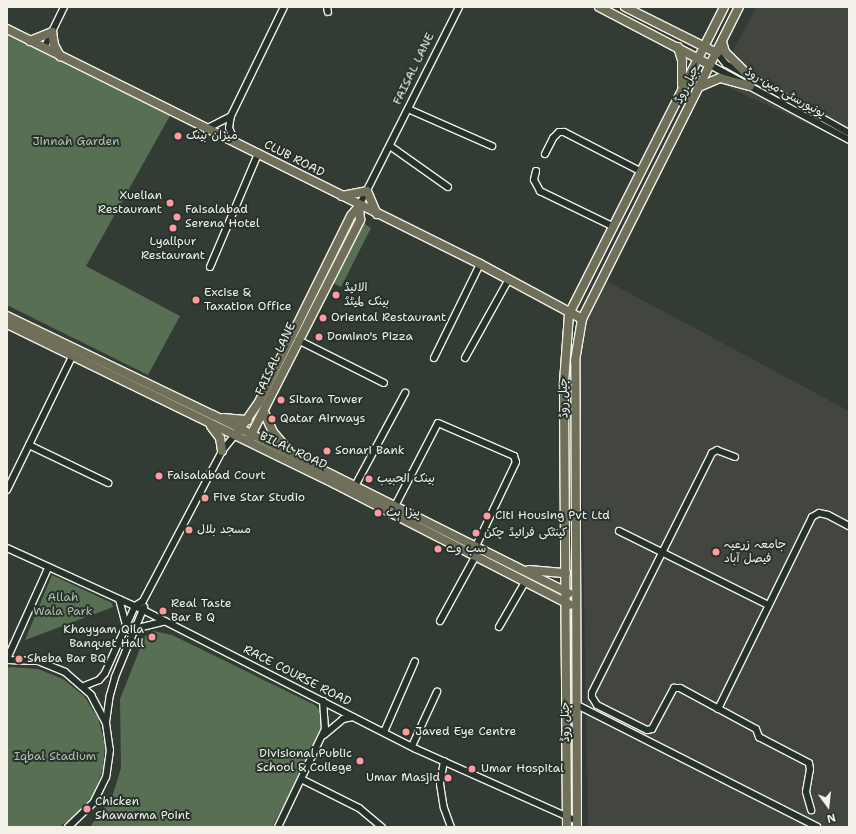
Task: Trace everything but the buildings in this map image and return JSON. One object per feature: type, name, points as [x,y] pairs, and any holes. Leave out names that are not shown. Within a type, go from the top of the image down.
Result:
[{"type":"main road","points":[[599,7],[710,65]]},
{"type":"main road","points":[[625,7],[704,45],[716,53]]},
{"type":"main road","name":"جیل روڈ","points":[[567,827],[567,592],[564,382],[569,314],[612,226],[724,7]]},
{"type":"main road","name":"جیل روڈ","points":[[577,824],[579,706],[576,609],[575,361],[582,319],[739,7]]},
{"type":"main road","name":"CLUB ROAD","points":[[7,29],[359,206],[480,264],[569,314],[582,319]]},
{"type":"main road","points":[[30,41],[52,32],[54,45],[60,56]]},
{"type":"main road","points":[[722,42],[726,52],[751,83]]},
{"type":"main road","points":[[678,47],[683,77],[681,92]]},
{"type":"main road","points":[[700,86],[720,78],[751,83]]},
{"type":"main road","points":[[341,196],[367,190],[377,214]]},
{"type":"main road","name":"FAISAL LANE","points":[[246,443],[264,412],[298,340],[360,220],[359,206]]},
{"type":"main road","name":"FAISAL LANE","points":[[234,436],[241,430],[259,402],[350,216],[359,206]]},
{"type":"main road","name":"BILAL ROAD","points":[[7,316],[292,454],[523,569],[576,598]]},
{"type":"main road","name":"BILAL ROAD","points":[[7,324],[207,422],[246,443],[334,484],[576,609]]},
{"type":"main road","points":[[264,412],[273,432],[292,454]]},
{"type":"main road","points":[[213,415],[228,419],[248,420]]},
{"type":"main road","points":[[207,422],[220,438],[222,451]]},
{"type":"main road","points":[[523,569],[566,573]]},
{"type":"street","points":[[44,48],[64,7]]},
{"type":"street","points":[[236,144],[230,134],[231,116],[284,7]]},
{"type":"street","name":"FAISAL LANE","points":[[359,206],[458,7]]},
{"type":"street","name":"یونیورسٹی مین روڈ","points":[[716,53],[726,64],[751,83],[849,140]]},
{"type":"street","name":"یونیورسٹی مین روڈ","points":[[710,65],[751,83],[849,133]]},
{"type":"street","points":[[408,109],[492,146]]},
{"type":"street","points":[[206,129],[231,116]]},
{"type":"street","points":[[545,154],[553,138],[559,132],[564,132],[640,171]]},
{"type":"street","points":[[390,146],[448,187]]},
{"type":"street","points":[[210,267],[258,154]]},
{"type":"street","points":[[536,171],[534,180],[540,191],[612,226]]},
{"type":"street","points":[[434,358],[480,264]]},
{"type":"street","points":[[465,358],[509,279]]},
{"type":"street","points":[[298,340],[384,383]]},
{"type":"street","points":[[7,490],[72,357]]},
{"type":"street","points":[[355,486],[405,392]]},
{"type":"street","points":[[395,506],[438,423],[514,456],[516,462],[476,546]]},
{"type":"street","points":[[84,686],[102,677],[135,606],[143,601],[222,451],[234,436]]},
{"type":"street","points":[[29,445],[108,484]]},
{"type":"street","points":[[735,457],[717,450],[712,454],[592,692],[593,700],[607,710],[647,730],[655,726],[676,687],[756,729],[758,737],[808,763],[810,769],[806,792],[810,810]]},
{"type":"street","points":[[718,709],[812,517],[819,513],[828,515],[849,526]]},
{"type":"street","points":[[619,531],[768,605]]},
{"type":"street","name":"RACE COURSE ROAD","points":[[7,548],[48,568],[135,606],[353,717],[444,761],[567,817],[577,824]]},
{"type":"street","points":[[440,621],[475,557]]},
{"type":"street","points":[[48,568],[7,660],[29,660],[48,664],[65,672],[84,686],[100,708],[106,723],[110,750],[106,777],[94,802],[68,827]]},
{"type":"street","points":[[499,627],[525,582]]},
{"type":"street","points":[[119,599],[126,626]]},
{"type":"street","points":[[106,723],[110,695],[134,630],[145,611],[143,601]]},
{"type":"street","points":[[134,630],[165,621]]},
{"type":"street","points":[[384,732],[415,661]]},
{"type":"street","points":[[412,746],[437,692]]},
{"type":"street","points":[[278,827],[321,740],[325,720],[323,701]]},
{"type":"street","points":[[579,706],[817,827]]},
{"type":"street","points":[[321,740],[335,724],[343,719],[353,717]]},
{"type":"street","points":[[444,761],[440,784],[444,808],[451,827]]},
{"type":"street","points":[[302,780],[359,808],[382,827]]},
{"type":"shaded area","points":[[756,7],[849,7],[849,143],[717,82]]},
{"type":"shaded area","name":"جامعہ زرعیہ فیصل آباد","points":[[605,280],[849,411],[849,827],[588,827],[580,362],[585,325]]},
{"type":"green space","name":"Jinnah Garden","points":[[7,32],[172,112],[86,266],[180,316],[148,375],[7,305]]},
{"type":"green space","points":[[363,223],[371,228],[341,287],[333,283]]},
{"type":"green space","name":"Allah Wala Park","points":[[52,575],[112,603],[113,607],[25,640]]},
{"type":"green space","points":[[154,631],[172,635],[315,705],[320,711],[323,719],[322,734],[272,827],[90,827],[112,797],[121,768],[120,699],[145,636]]},
{"type":"green space","name":"Iqbal Stadium","points":[[7,668],[38,669],[63,679],[84,696],[98,718],[105,744],[103,770],[93,795],[76,816],[59,827],[7,827]]},
{"type":"place","name":"میزان بینک","points":[[178,136]]},
{"type":"place","name":"Xuelian Restaurant","points":[[170,203]]},
{"type":"place","name":"Faisalabad Serena Hotel","points":[[177,217]]},
{"type":"place","name":"Lyallpur Restaurant","points":[[173,228]]},
{"type":"place","name":"الائیڈ بینک لمیٹڈ","points":[[336,295]]},
{"type":"place","name":"Excise & Taxation Office","points":[[196,300]]},
{"type":"place","name":"Oriental Restaurant","points":[[323,318]]},
{"type":"place","name":"Domino's Pizza","points":[[319,337]]},
{"type":"place","name":"Sitara Tower","points":[[281,400]]},
{"type":"place","name":"Qatar Airways","points":[[272,419]]},
{"type":"place","name":"Sonari Bank","points":[[327,451]]},
{"type":"place","name":"Faisalabad Court","points":[[159,476]]},
{"type":"place","name":"بينک الحبيب","points":[[369,479]]},
{"type":"place","name":"Five Star Studio","points":[[205,498]]},
{"type":"place","name":"پیزا ہٹ","points":[[378,513]]},
{"type":"place","name":"Citi Housing Pvt Ltd","points":[[487,516]]},
{"type":"place","name":"مسجد بلال","points":[[189,530]]},
{"type":"place","name":"کینٹکی فرائیڈ چکن","points":[[476,533]]},
{"type":"place","name":"سب وے","points":[[438,549]]},
{"type":"place","name":"جامعہ زرعیہ فیصل آباد","points":[[716,552]]},
{"type":"place","name":"Real Taste Bar B Q","points":[[163,611]]},
{"type":"place","name":"Khayyam Qila Banquet Hall","points":[[152,637]]},
{"type":"place","name":"Sheba Bar BQ","points":[[19,659]]},
{"type":"place","name":"Javed Eye Centre","points":[[406,732]]},
{"type":"place","name":"Divisional Public School & College","points":[[360,761]]},
{"type":"place","name":"Umar Hospital","points":[[472,769]]},
{"type":"place","name":"Umar Masjid","points":[[448,778]]},
{"type":"place","name":"Chicken Shawarma Point","points":[[87,809]]}]
